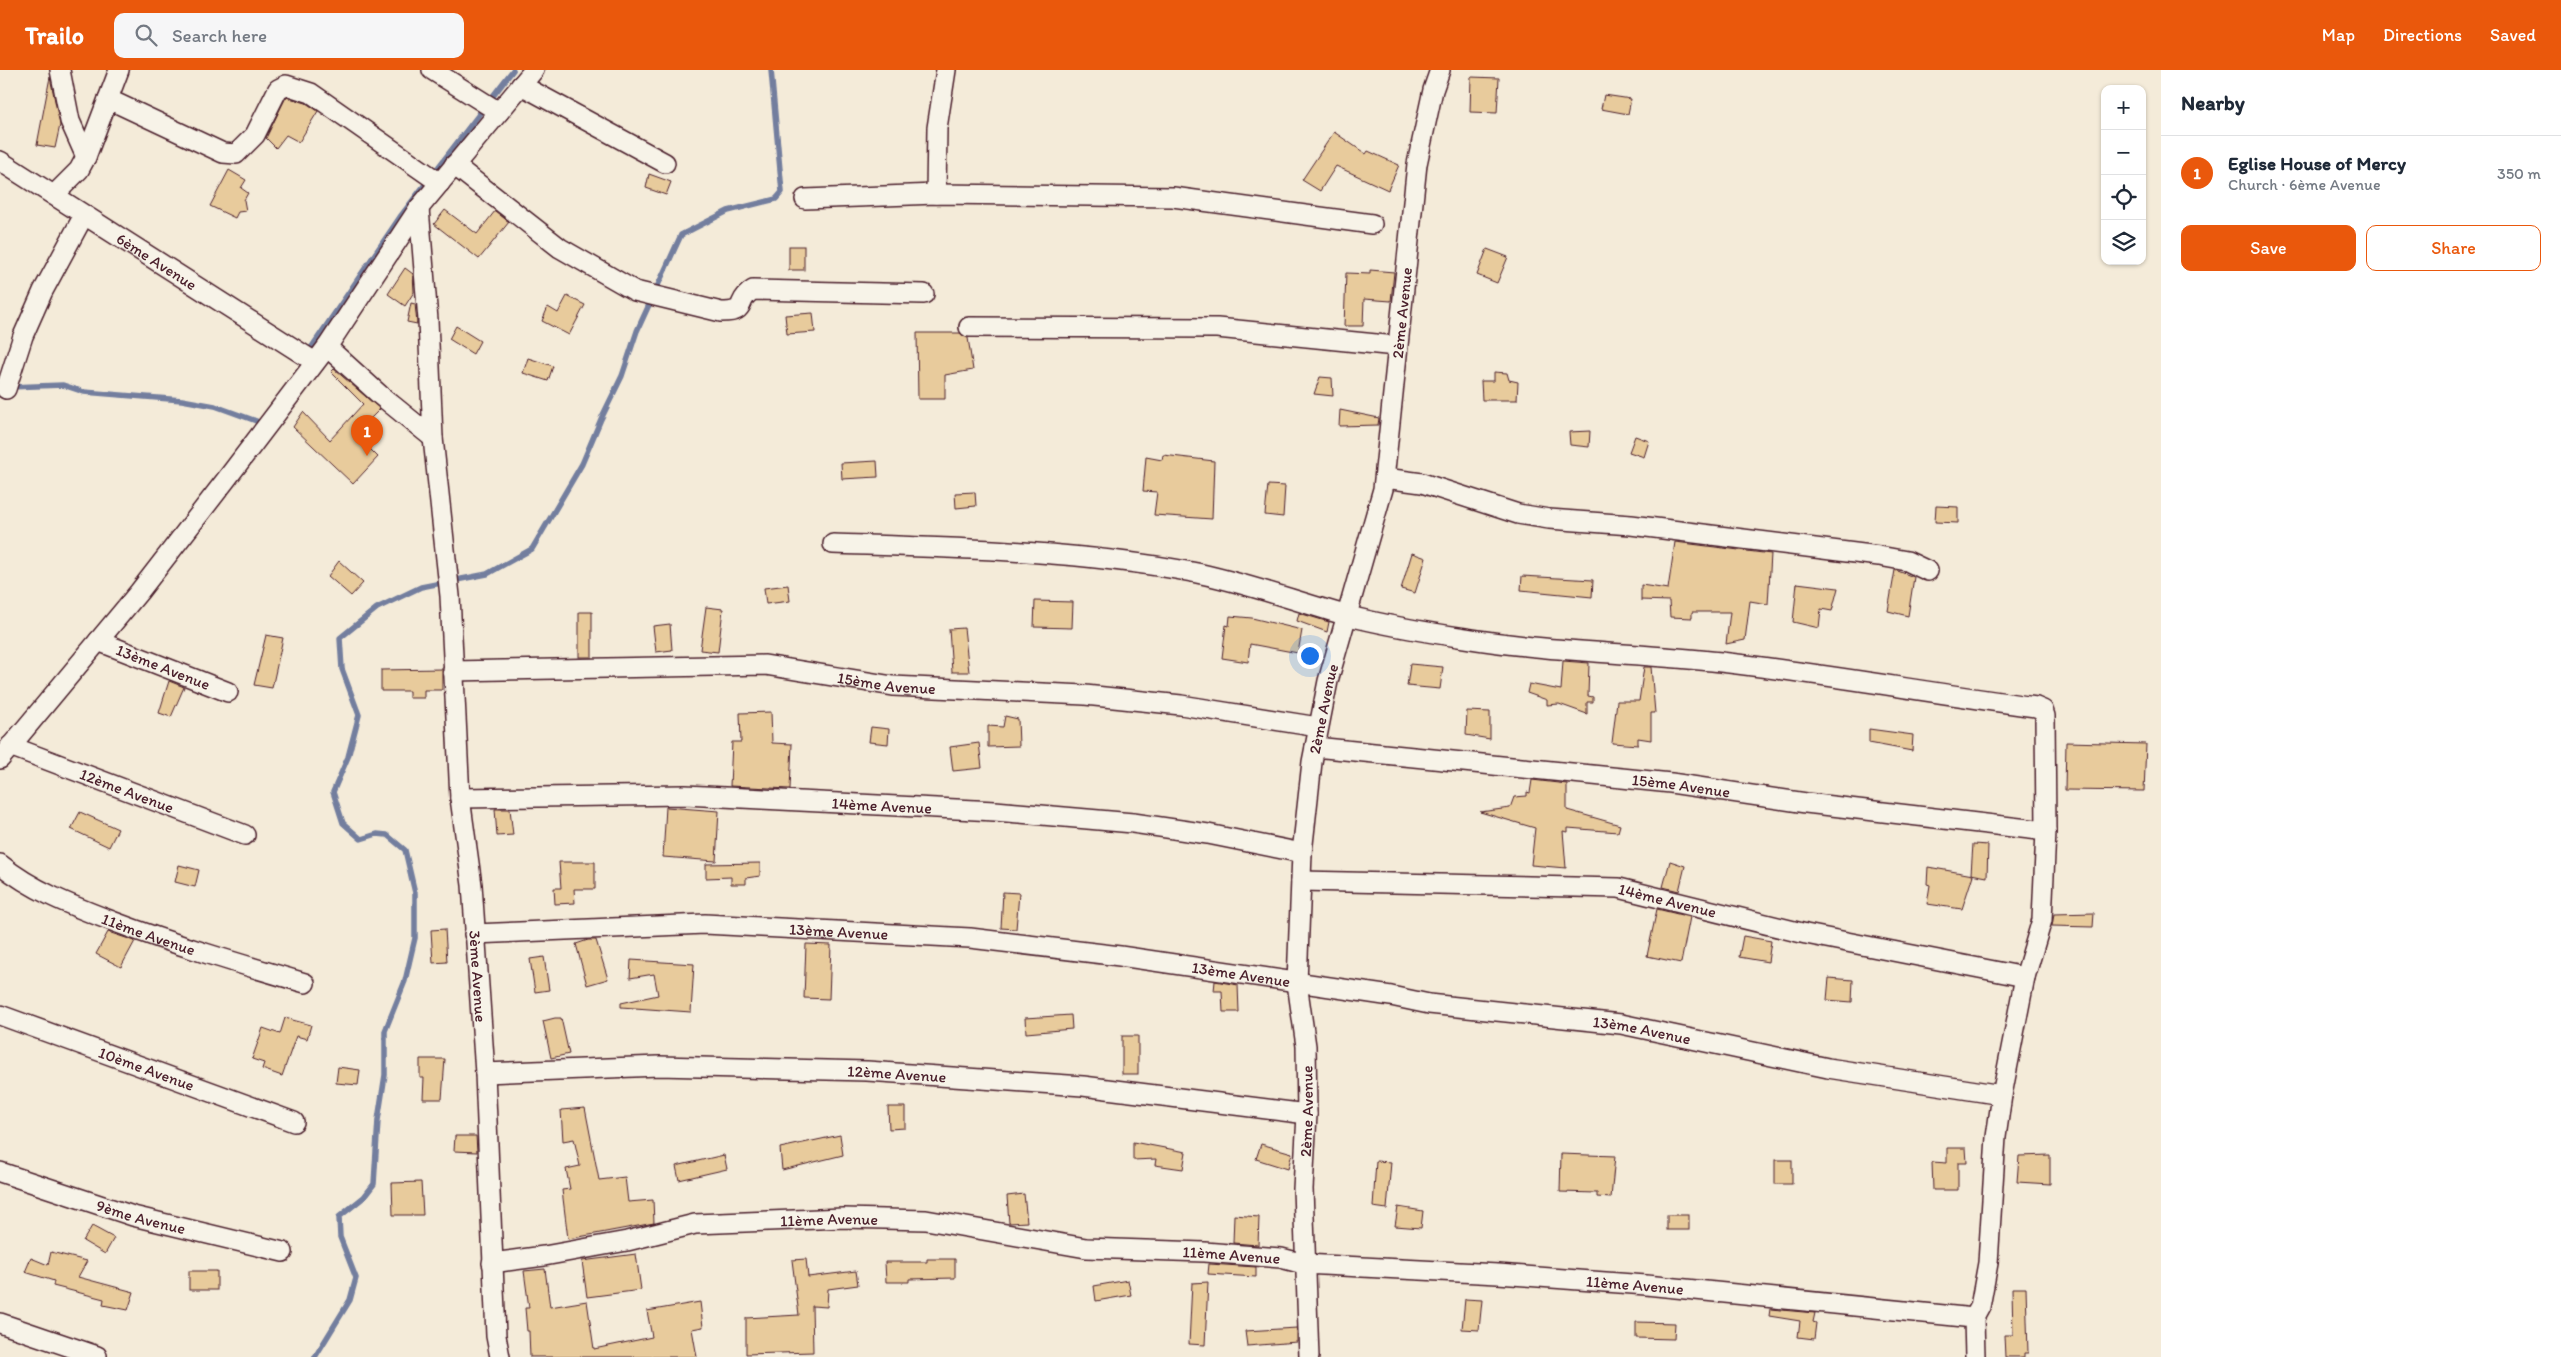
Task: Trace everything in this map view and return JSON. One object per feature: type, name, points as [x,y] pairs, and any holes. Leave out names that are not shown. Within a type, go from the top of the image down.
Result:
[{"type":"street","points":[[60,70],[70,122],[86,157]]},
{"type":"street","points":[[54,196],[79,170],[86,157],[119,70]]},
{"type":"street","points":[[432,70],[499,112]]},
{"type":"street","points":[[5,752],[139,592],[327,347],[419,208],[534,70]]},
{"type":"street","points":[[936,194],[937,128],[946,70]]},
{"type":"street","name":"2ème Avenue","points":[[1309,1357],[1304,1264],[1303,1189],[1307,1114],[1306,1046],[1297,983],[1302,853],[1318,727],[1346,615],[1385,478],[1396,346],[1417,164],[1433,90],[1440,70]]},
{"type":"street","points":[[108,99],[222,153],[236,154],[254,135],[278,89],[286,85],[311,93],[440,183]]},
{"type":"street","points":[[521,85],[665,163]]},
{"type":"street","name":"6ème Avenue","points":[[0,161],[315,362]]},
{"type":"street","points":[[454,165],[560,248],[635,291],[721,312],[735,312],[741,307],[745,296],[753,290],[924,294]]},
{"type":"street","points":[[804,200],[936,194],[1173,197],[1372,224]]},
{"type":"street","name":"3ème Avenue","points":[[419,208],[428,320],[433,438],[450,596],[452,672],[460,798],[472,885],[485,1073],[496,1336],[500,1357]]},
{"type":"street","points":[[6,389],[23,336],[43,291],[84,215]]},
{"type":"street","points":[[969,327],[1217,328],[1396,346]]},
{"type":"street","points":[[327,347],[380,395],[433,438]]},
{"type":"street","points":[[1385,478],[1422,483],[1518,514],[1639,526],[1879,556],[1907,561],[1928,571]]},
{"type":"street","points":[[832,544],[970,548],[1074,557],[1189,572],[1293,598],[1346,615],[1430,632],[1516,646],[1721,662],[1841,677],[1965,698],[2036,707],[2043,710],[2045,716],[2046,831],[2042,920],[2026,977],[2002,1095],[1996,1137],[1988,1263],[1980,1307],[1974,1318],[1975,1357]]},
{"type":"street","name":"13ème Avenue","points":[[98,641],[228,692]]},
{"type":"street","name":"15ème Avenue","points":[[452,672],[765,665],[893,686],[1085,695],[1182,705],[1318,727]]},
{"type":"street","name":"15ème Avenue","points":[[1315,747],[1671,782],[1806,803],[2046,831]]},
{"type":"street","name":"12ème Avenue","points":[[5,752],[245,835]]},
{"type":"street","name":"14ème Avenue","points":[[460,798],[685,795],[996,811],[1133,823],[1208,834],[1302,853]]},
{"type":"street","name":"11ème Avenue","points":[[0,864],[21,881],[86,911],[178,946],[305,983]]},
{"type":"street","name":"14ème Avenue","points":[[1301,881],[1619,888],[1806,934],[2026,977]]},
{"type":"street","name":"13ème Avenue","points":[[474,934],[705,924],[970,938],[1120,956],[1392,996],[1429,1004],[1620,1024],[1828,1068],[2002,1095]]},
{"type":"street","name":"10ème Avenue","points":[[0,1015],[294,1122]]},
{"type":"street","name":"12ème Avenue","points":[[485,1073],[659,1066],[867,1071],[1083,1086],[1307,1114]]},
{"type":"street","name":"9ème Avenue","points":[[0,1172],[133,1216],[283,1252]]},
{"type":"street","name":"11ème Avenue","points":[[492,1263],[544,1256],[627,1240],[695,1224],[843,1218],[926,1220],[1086,1248],[1204,1252],[1281,1258],[1304,1264],[1498,1274],[1974,1318]]},
{"type":"street","points":[[0,1323],[97,1356]]},
{"type":"building","points":[[50,77],[60,125],[55,148],[37,145]]},
{"type":"building","points":[[1471,77],[1499,78],[1497,113],[1470,112]]},
{"type":"building","points":[[1604,95],[1631,99],[1628,114],[1601,109]]},
{"type":"building","points":[[286,97],[306,103],[318,111],[299,142],[286,135],[276,148],[266,138]]},
{"type":"building","points":[[1334,132],[1366,154],[1368,151],[1399,165],[1388,190],[1336,166],[1320,191],[1302,180]]},
{"type":"building","points":[[229,170],[246,180],[241,188],[248,193],[244,200],[246,211],[238,212],[235,218],[210,206]]},
{"type":"building","points":[[649,174],[671,182],[666,195],[646,188]]},
{"type":"building","points":[[445,210],[477,234],[495,211],[509,222],[479,259],[434,224]]},
{"type":"building","points":[[789,246],[804,246],[804,270],[789,270]]},
{"type":"building","points":[[1487,249],[1508,257],[1497,283],[1477,275]]},
{"type":"building","points":[[405,268],[413,274],[414,292],[405,306],[388,294]]},
{"type":"building","points":[[1370,270],[1394,272],[1391,301],[1364,299],[1363,326],[1344,326],[1346,273],[1370,274]]},
{"type":"building","points":[[567,296],[585,305],[569,335],[542,321],[548,307],[558,313]]},
{"type":"building","points":[[411,303],[415,304],[417,324],[407,322]]},
{"type":"building","points":[[813,313],[815,332],[787,334],[785,315]]},
{"type":"building","points":[[456,326],[480,341],[473,354],[449,339]]},
{"type":"building","points":[[917,333],[960,333],[968,338],[973,370],[945,375],[945,399],[918,399]]},
{"type":"building","points":[[528,358],[553,366],[548,381],[523,373]]},
{"type":"building","points":[[334,369],[380,409],[355,434],[378,457],[353,484],[293,427],[303,412],[330,440],[363,404],[331,372]]},
{"type":"building","points":[[1494,372],[1507,373],[1509,380],[1518,382],[1517,400],[1482,400],[1481,381],[1494,381]]},
{"type":"building","points":[[1320,377],[1332,378],[1333,396],[1314,394]]},
{"type":"building","points":[[1340,410],[1379,418],[1378,425],[1339,426]]},
{"type":"building","points":[[1590,431],[1589,447],[1570,445],[1569,432]]},
{"type":"building","points":[[1635,436],[1649,441],[1644,457],[1629,452]]},
{"type":"building","points":[[1163,455],[1214,461],[1212,519],[1154,515],[1157,492],[1143,491],[1146,457],[1162,460]]},
{"type":"building","points":[[877,461],[878,477],[842,479],[841,463]]},
{"type":"building","points":[[1268,485],[1285,486],[1283,517],[1265,515]]},
{"type":"building","points":[[975,492],[976,506],[956,508],[955,493]]},
{"type":"building","points":[[1936,506],[1958,507],[1958,523],[1935,522]]},
{"type":"building","points":[[1675,542],[1771,554],[1768,604],[1750,601],[1745,640],[1726,644],[1730,612],[1692,612],[1692,618],[1670,617],[1669,601],[1641,600],[1641,585],[1668,589]]},
{"type":"building","points":[[1412,553],[1426,558],[1415,593],[1401,589]]},
{"type":"building","points":[[339,561],[363,583],[351,596],[328,576]]},
{"type":"building","points":[[1895,570],[1914,577],[1908,616],[1888,611]]},
{"type":"building","points":[[1522,576],[1593,580],[1592,597],[1521,590]]},
{"type":"building","points":[[1797,583],[1838,588],[1832,611],[1821,609],[1819,628],[1793,622]]},
{"type":"building","points":[[788,585],[790,601],[766,604],[764,588]]},
{"type":"building","points":[[1035,601],[1073,602],[1072,628],[1034,627]]},
{"type":"building","points":[[706,607],[723,609],[718,652],[700,650]]},
{"type":"building","points":[[579,612],[592,612],[592,657],[579,657]]},
{"type":"building","points":[[1299,613],[1329,622],[1327,632],[1297,621]]},
{"type":"building","points":[[1230,616],[1252,618],[1302,630],[1298,653],[1250,644],[1248,662],[1222,658],[1226,625],[1229,626]]},
{"type":"building","points":[[670,624],[672,650],[656,652],[653,626]]},
{"type":"building","points":[[964,628],[969,672],[952,672],[949,629]]},
{"type":"building","points":[[266,635],[283,638],[272,688],[254,685]]},
{"type":"building","points":[[1563,661],[1589,663],[1588,696],[1593,697],[1593,702],[1587,702],[1587,714],[1559,704],[1547,705],[1547,700],[1527,693],[1529,684],[1561,690]]},
{"type":"building","points":[[1410,664],[1443,667],[1440,689],[1407,686]]},
{"type":"building","points":[[1644,667],[1651,667],[1655,713],[1651,713],[1651,740],[1638,738],[1638,745],[1612,743],[1617,701],[1639,701]]},
{"type":"building","points":[[442,669],[442,690],[424,690],[424,698],[409,698],[409,691],[381,691],[381,670]]},
{"type":"building","points":[[169,681],[184,687],[171,717],[159,713]]},
{"type":"building","points":[[1467,711],[1490,712],[1490,739],[1466,735]]},
{"type":"building","points":[[771,712],[772,743],[792,744],[790,789],[730,786],[732,742],[741,742],[740,713]]},
{"type":"building","points":[[1005,716],[1018,719],[1019,746],[988,747],[988,726],[1003,727]]},
{"type":"building","points":[[871,727],[889,729],[888,744],[869,742]]},
{"type":"building","points":[[1869,729],[1913,735],[1912,751],[1869,743]]},
{"type":"building","points":[[2066,742],[2146,744],[2144,791],[2065,790]]},
{"type":"building","points":[[979,743],[982,768],[953,771],[950,747]]},
{"type":"building","points":[[1532,780],[1567,784],[1567,810],[1620,825],[1618,832],[1568,828],[1568,832],[1563,831],[1566,868],[1531,865],[1535,828],[1480,812],[1510,808],[1514,797],[1527,796],[1527,792],[1530,793]]},
{"type":"building","points":[[666,807],[719,811],[716,861],[663,857]]},
{"type":"building","points":[[495,809],[510,809],[513,835],[497,836]]},
{"type":"building","points":[[80,812],[118,829],[109,847],[71,829]]},
{"type":"building","points":[[1973,844],[1988,845],[1987,877],[1971,874]]},
{"type":"building","points":[[1670,861],[1685,866],[1679,891],[1663,887]]},
{"type":"building","points":[[559,862],[595,862],[595,889],[574,889],[575,903],[555,904],[554,888],[561,888]]},
{"type":"building","points":[[760,863],[760,876],[746,878],[746,884],[731,884],[731,877],[706,878],[706,864]]},
{"type":"building","points":[[179,865],[199,870],[195,887],[175,882]]},
{"type":"building","points":[[1928,867],[1973,875],[1962,909],[1927,904],[1930,885],[1927,884]]},
{"type":"building","points":[[1003,892],[1019,893],[1016,929],[1001,928]]},
{"type":"building","points":[[1657,909],[1690,917],[1681,963],[1647,956]]},
{"type":"building","points":[[2094,913],[2093,927],[2052,926],[2054,914]]},
{"type":"building","points":[[445,929],[447,962],[433,963],[431,930]]},
{"type":"building","points":[[108,932],[135,941],[121,967],[96,954]]},
{"type":"building","points":[[1743,936],[1771,941],[1768,962],[1739,957]]},
{"type":"building","points":[[588,940],[596,940],[608,979],[587,985],[576,944]]},
{"type":"building","points":[[806,944],[831,945],[829,999],[804,998]]},
{"type":"building","points":[[544,957],[549,990],[535,992],[530,959]]},
{"type":"building","points":[[631,960],[694,964],[691,1012],[621,1007],[621,1003],[658,995],[654,974],[630,978]]},
{"type":"building","points":[[1829,978],[1853,980],[1852,1002],[1827,1000]]},
{"type":"building","points":[[1215,981],[1238,985],[1239,1012],[1223,1012],[1222,991],[1214,991]]},
{"type":"building","points":[[1071,1015],[1072,1029],[1026,1033],[1025,1018]]},
{"type":"building","points":[[285,1018],[311,1025],[307,1039],[296,1036],[282,1076],[262,1069],[264,1063],[252,1059],[263,1028],[280,1034]]},
{"type":"building","points":[[561,1018],[569,1054],[551,1058],[543,1021]]},
{"type":"building","points":[[1122,1036],[1138,1036],[1138,1074],[1122,1074]]},
{"type":"building","points":[[420,1059],[445,1059],[442,1099],[423,1099],[424,1078],[420,1078]]},
{"type":"building","points":[[338,1067],[360,1070],[358,1085],[336,1083]]},
{"type":"building","points":[[888,1107],[905,1107],[905,1128],[889,1129]]},
{"type":"building","points":[[585,1108],[599,1180],[625,1177],[628,1202],[653,1200],[654,1223],[568,1239],[562,1190],[570,1189],[566,1169],[580,1166],[574,1139],[563,1141],[561,1110]]},
{"type":"building","points":[[840,1135],[843,1155],[782,1170],[780,1148]]},
{"type":"building","points":[[455,1136],[476,1136],[477,1152],[454,1151]]},
{"type":"building","points":[[1133,1142],[1186,1152],[1183,1169],[1155,1165],[1156,1159],[1133,1160]]},
{"type":"building","points":[[1261,1144],[1292,1153],[1288,1169],[1256,1159]]},
{"type":"building","points":[[1947,1148],[1966,1148],[1967,1163],[1958,1163],[1958,1190],[1933,1190],[1932,1162],[1947,1163]]},
{"type":"building","points":[[1561,1154],[1615,1156],[1611,1198],[1597,1197],[1597,1193],[1560,1192]]},
{"type":"building","points":[[724,1155],[727,1169],[679,1180],[676,1166]]},
{"type":"building","points":[[2050,1155],[2050,1184],[2017,1182],[2019,1156]]},
{"type":"building","points":[[1775,1160],[1792,1160],[1792,1184],[1775,1184]]},
{"type":"building","points":[[1376,1161],[1391,1162],[1387,1209],[1373,1207]]},
{"type":"building","points":[[421,1182],[423,1215],[393,1215],[392,1183]]},
{"type":"building","points":[[1024,1194],[1027,1222],[1009,1223],[1007,1196]]},
{"type":"building","points":[[1398,1207],[1423,1211],[1421,1228],[1395,1226]]},
{"type":"building","points":[[1234,1215],[1259,1217],[1258,1245],[1233,1243]]},
{"type":"building","points":[[1667,1215],[1689,1215],[1689,1230],[1667,1230]]},
{"type":"building","points":[[92,1226],[114,1238],[105,1254],[83,1241]]},
{"type":"building","points":[[51,1252],[87,1261],[78,1277],[134,1292],[128,1310],[103,1305],[104,1299],[53,1286],[54,1281],[25,1272],[31,1258],[48,1265]]},
{"type":"building","points":[[636,1254],[641,1290],[587,1297],[582,1261]]},
{"type":"building","points":[[806,1259],[808,1277],[856,1271],[858,1285],[828,1289],[827,1307],[812,1306],[813,1352],[746,1354],[746,1318],[799,1315],[792,1260]]},
{"type":"building","points":[[927,1259],[955,1259],[955,1278],[909,1279],[909,1282],[886,1282],[885,1262],[927,1262]]},
{"type":"building","points":[[1209,1264],[1256,1267],[1256,1277],[1208,1274]]},
{"type":"building","points":[[545,1269],[550,1307],[587,1301],[594,1349],[652,1337],[647,1311],[700,1302],[703,1327],[692,1329],[697,1357],[530,1357],[529,1331],[527,1331],[525,1308],[529,1308],[524,1271]]},
{"type":"building","points":[[189,1271],[217,1271],[217,1290],[189,1290]]},
{"type":"building","points":[[1128,1280],[1131,1295],[1096,1301],[1094,1286]]},
{"type":"building","points":[[1208,1282],[1205,1345],[1189,1344],[1192,1283]]},
{"type":"building","points":[[2012,1288],[2026,1288],[2028,1353],[2024,1353],[2024,1357],[2005,1357],[2004,1335],[2013,1335]]},
{"type":"building","points":[[1465,1299],[1482,1300],[1479,1330],[1462,1329]]},
{"type":"building","points":[[1770,1309],[1815,1313],[1813,1322],[1816,1323],[1814,1339],[1798,1337],[1800,1321],[1769,1316]]},
{"type":"building","points":[[1636,1322],[1675,1323],[1674,1339],[1636,1338]]},
{"type":"building","points":[[1297,1328],[1297,1342],[1247,1346],[1245,1331]]},
{"type":"waterway","points":[[307,350],[309,351],[400,217],[513,70]]},
{"type":"waterway","points":[[315,1357],[350,1300],[356,1278],[340,1237],[339,1217],[364,1197],[374,1184],[378,1120],[385,1075],[385,1031],[405,981],[415,938],[415,893],[405,850],[387,835],[377,834],[361,839],[343,823],[333,792],[348,757],[359,715],[342,669],[340,638],[377,608],[421,587],[487,574],[532,549],[582,464],[622,376],[637,331],[681,235],[728,211],[776,199],[782,192],[771,70]]},
{"type":"waterway","points":[[9,387],[63,385],[84,392],[182,400],[215,406],[259,422]]},
{"type":"place","name":"Eglise House of Mercy","points":[[367,456]]}]
